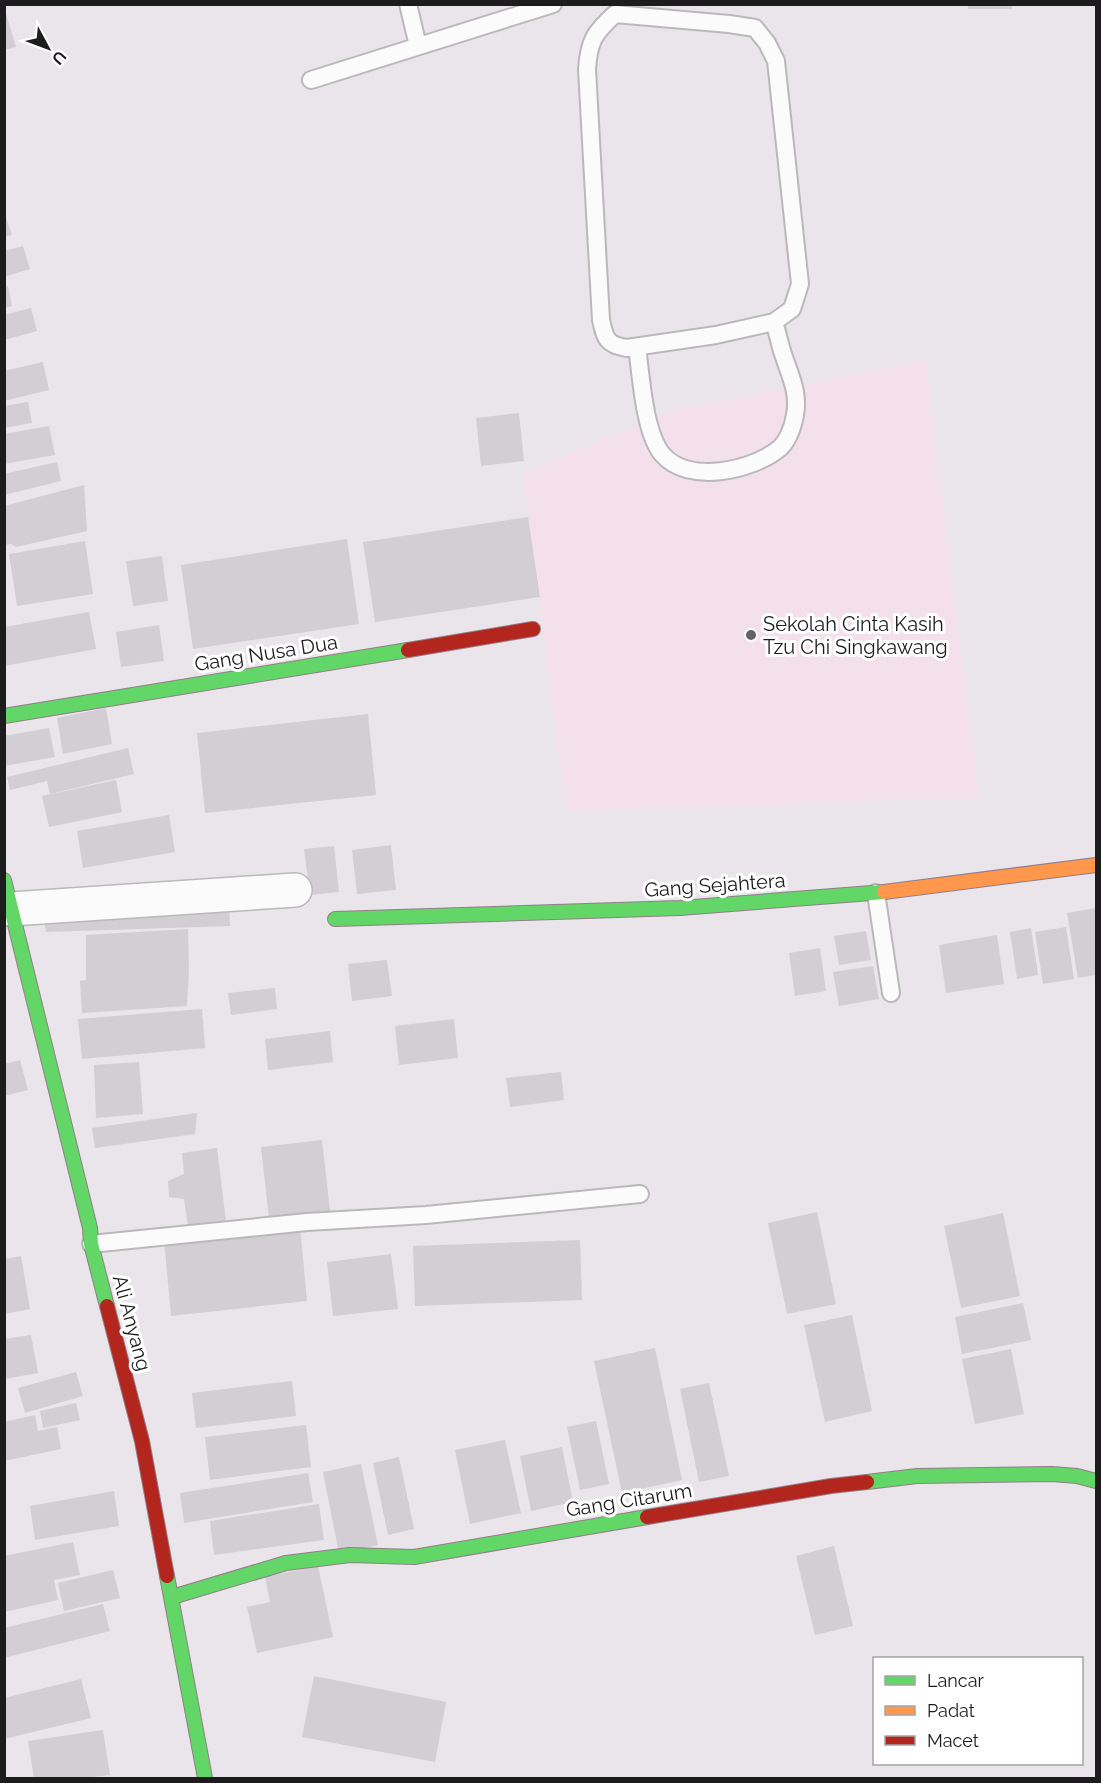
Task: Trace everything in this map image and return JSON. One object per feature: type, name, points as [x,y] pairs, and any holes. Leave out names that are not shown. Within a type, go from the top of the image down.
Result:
[{"type":"street","name":"Gang Nusa Dua","points":[[4,716],[533,629]]},
{"type":"street","name":"Gang Sejahtera","points":[[334,919],[680,908],[876,893],[1096,865]]},
{"type":"street","points":[[8,895],[295,890]]},
{"type":"street","name":"Ali Anyang","points":[[8,895],[13,951],[90,1228],[91,1244],[142,1441],[205,1779]]},
{"type":"street","name":"Gang Citarum","points":[[172,1597],[286,1563],[350,1556],[414,1557],[831,1486],[917,1476],[998,1474],[1052,1474],[1096,1480]]},
{"type":"lane","points":[[408,4],[418,46]]},
{"type":"lane","points":[[311,80],[553,4]]},
{"type":"lane","points":[[614,9],[755,28],[767,43],[776,61],[800,284],[792,309],[774,322],[716,335],[627,348],[616,346],[604,336],[601,320],[587,69],[588,50],[614,9]]},
{"type":"lane","points":[[637,347],[651,432],[661,453],[675,466],[694,472],[716,472],[741,468],[781,447],[789,434],[795,416],[797,393],[774,322]]},
{"type":"lane","points":[[876,893],[891,993]]},
{"type":"lane","points":[[91,1244],[307,1222],[426,1215],[640,1194]]},
{"type":"shaded area","name":"Sekolah Cinta Kasih Tzu Chi Singkawang","points":[[925,360],[979,798],[566,811],[523,473],[673,410]]},
{"type":"building","points":[[968,4],[1012,4],[1012,9],[968,9]]},
{"type":"building","points":[[4,7],[16,47],[4,50]]},
{"type":"building","points":[[4,212],[12,235],[4,237]]},
{"type":"building","points":[[23,246],[30,269],[4,277],[4,251]]},
{"type":"building","points":[[8,286],[12,306],[5,308],[5,287]]},
{"type":"building","points":[[31,308],[37,331],[4,340],[4,315]]},
{"type":"building","points":[[43,362],[49,390],[4,401],[4,371]]},
{"type":"building","points":[[28,402],[32,423],[4,428],[4,406]]},
{"type":"building","points":[[519,413],[524,461],[481,466],[476,418]]},
{"type":"building","points":[[49,426],[55,455],[4,464],[4,434]]},
{"type":"building","points":[[57,462],[61,481],[4,495],[4,474]]},
{"type":"building","points":[[84,485],[87,531],[16,547],[11,544],[4,545],[4,506]]},
{"type":"building","points":[[528,517],[540,597],[375,622],[363,542]]},
{"type":"building","points":[[347,539],[359,624],[193,649],[181,565]]},
{"type":"building","points":[[85,541],[93,594],[17,606],[9,554]]},
{"type":"building","points":[[162,556],[168,601],[133,606],[126,561]]},
{"type":"building","points":[[89,612],[96,649],[4,666],[4,627]]},
{"type":"building","points":[[159,625],[164,661],[121,667],[116,632]]},
{"type":"building","points":[[106,708],[112,744],[63,754],[57,718]]},
{"type":"building","points":[[368,714],[376,795],[205,813],[197,733]]},
{"type":"building","points":[[49,728],[55,757],[4,766],[4,736]]},
{"type":"building","points":[[128,748],[134,774],[50,794],[47,781],[10,790],[7,777]]},
{"type":"building","points":[[116,780],[122,812],[49,827],[42,796]]},
{"type":"building","points":[[169,815],[175,852],[83,868],[77,831]]},
{"type":"building","points":[[391,845],[396,890],[357,894],[352,850]]},
{"type":"building","points":[[334,846],[339,892],[310,895],[304,849]]},
{"type":"building","points":[[229,904],[230,926],[46,932],[43,914]]},
{"type":"building","points":[[1096,908],[1096,975],[1078,978],[1067,913]]},
{"type":"building","points":[[1066,927],[1074,979],[1043,984],[1035,932]]},
{"type":"building","points":[[1031,928],[1038,975],[1017,979],[1010,932]]},
{"type":"building","points":[[188,929],[187,1006],[82,1013],[80,981],[86,980],[86,935]]},
{"type":"building","points":[[866,931],[871,960],[839,965],[834,936]]},
{"type":"building","points":[[997,935],[1004,984],[946,993],[939,945]]},
{"type":"building","points":[[820,948],[826,991],[795,996],[789,953]]},
{"type":"building","points":[[387,960],[392,996],[352,1001],[348,964]]},
{"type":"building","points":[[873,966],[879,999],[839,1006],[833,972]]},
{"type":"building","points":[[275,988],[277,1009],[231,1015],[228,993]]},
{"type":"building","points":[[202,1009],[205,1048],[82,1059],[78,1019]]},
{"type":"building","points":[[454,1019],[458,1058],[399,1065],[395,1026]]},
{"type":"building","points":[[330,1031],[333,1062],[268,1070],[265,1039]]},
{"type":"building","points":[[20,1060],[28,1090],[4,1096],[4,1064]]},
{"type":"building","points":[[139,1062],[143,1114],[96,1118],[94,1065]]},
{"type":"building","points":[[561,1072],[564,1100],[510,1107],[506,1078]]},
{"type":"building","points":[[197,1113],[195,1134],[95,1148],[92,1128]]},
{"type":"building","points":[[322,1140],[330,1211],[269,1218],[261,1147]]},
{"type":"building","points":[[217,1148],[226,1221],[188,1226],[184,1199],[169,1197],[168,1181],[184,1174],[182,1153]]},
{"type":"building","points":[[817,1212],[836,1304],[787,1314],[768,1223]]},
{"type":"building","points":[[1003,1213],[1020,1296],[961,1308],[944,1226]]},
{"type":"building","points":[[300,1225],[307,1301],[171,1316],[164,1240]]},
{"type":"building","points":[[580,1240],[582,1300],[415,1306],[413,1246]]},
{"type":"building","points":[[391,1254],[398,1309],[333,1316],[327,1262]]},
{"type":"building","points":[[21,1256],[30,1309],[4,1314],[4,1259]]},
{"type":"building","points":[[1023,1303],[1031,1340],[962,1354],[955,1317]]},
{"type":"building","points":[[852,1315],[872,1411],[825,1422],[804,1325]]},
{"type":"building","points":[[31,1335],[38,1373],[4,1379],[4,1339]]},
{"type":"building","points":[[655,1348],[682,1480],[622,1493],[594,1361]]},
{"type":"building","points":[[1011,1349],[1024,1414],[975,1424],[962,1359]]},
{"type":"building","points":[[76,1372],[83,1396],[25,1413],[18,1388]]},
{"type":"building","points":[[292,1381],[296,1416],[196,1428],[192,1393]]},
{"type":"building","points":[[709,1383],[729,1476],[699,1482],[680,1389]]},
{"type":"building","points":[[76,1403],[80,1420],[43,1428],[40,1411]]},
{"type":"building","points":[[35,1415],[38,1431],[57,1427],[61,1449],[4,1461],[4,1422]]},
{"type":"building","points":[[596,1421],[609,1484],[580,1490],[567,1427]]},
{"type":"building","points":[[306,1425],[311,1467],[210,1480],[205,1437]]},
{"type":"building","points":[[505,1440],[521,1513],[470,1524],[455,1450]]},
{"type":"building","points":[[562,1447],[573,1502],[531,1511],[520,1456]]},
{"type":"building","points":[[399,1457],[414,1529],[388,1535],[373,1463]]},
{"type":"building","points":[[361,1464],[378,1545],[339,1553],[323,1472]]},
{"type":"building","points":[[308,1473],[313,1502],[184,1523],[180,1493]]},
{"type":"building","points":[[114,1491],[119,1526],[35,1540],[30,1506]]},
{"type":"building","points":[[319,1504],[324,1540],[214,1555],[210,1521]]},
{"type":"building","points":[[73,1542],[80,1575],[54,1580],[58,1600],[4,1612],[4,1556]]},
{"type":"building","points":[[834,1546],[853,1626],[815,1635],[796,1556]]},
{"type":"building","points":[[318,1566],[333,1637],[257,1653],[247,1607],[270,1602],[265,1577]]},
{"type":"building","points":[[113,1570],[120,1598],[64,1611],[58,1583]]},
{"type":"building","points":[[103,1604],[110,1631],[4,1658],[4,1628]]},
{"type":"building","points":[[314,1676],[446,1702],[435,1762],[302,1737]]},
{"type":"building","points":[[81,1679],[91,1718],[4,1739],[4,1698]]},
{"type":"building","points":[[103,1730],[110,1775],[84,1778],[34,1778],[28,1741]]},
{"type":"traffic: fast","points":[[4,716],[408,650]]},
{"type":"traffic: fast","points":[[4,880],[90,1228],[91,1244],[107,1306]]},
{"type":"traffic: fast","points":[[335,919],[680,908],[884,892]]},
{"type":"traffic: fast","points":[[867,1482],[917,1476],[1052,1474],[1077,1476],[1096,1481]]},
{"type":"traffic: fast","points":[[172,1597],[286,1563],[350,1555],[414,1557],[647,1517]]},
{"type":"traffic: fast","points":[[167,1576],[205,1778]]},
{"type":"traffic: slow","points":[[884,892],[1096,865]]},
{"type":"traffic: jam","points":[[408,650],[533,629]]},
{"type":"traffic: jam","points":[[107,1306],[142,1441],[167,1576]]},
{"type":"traffic: jam","points":[[647,1517],[867,1482]]},
{"type":"place","name":"Sekolah Cinta Kasih Tzu Chi Singkawang","points":[[751,635]]}]
